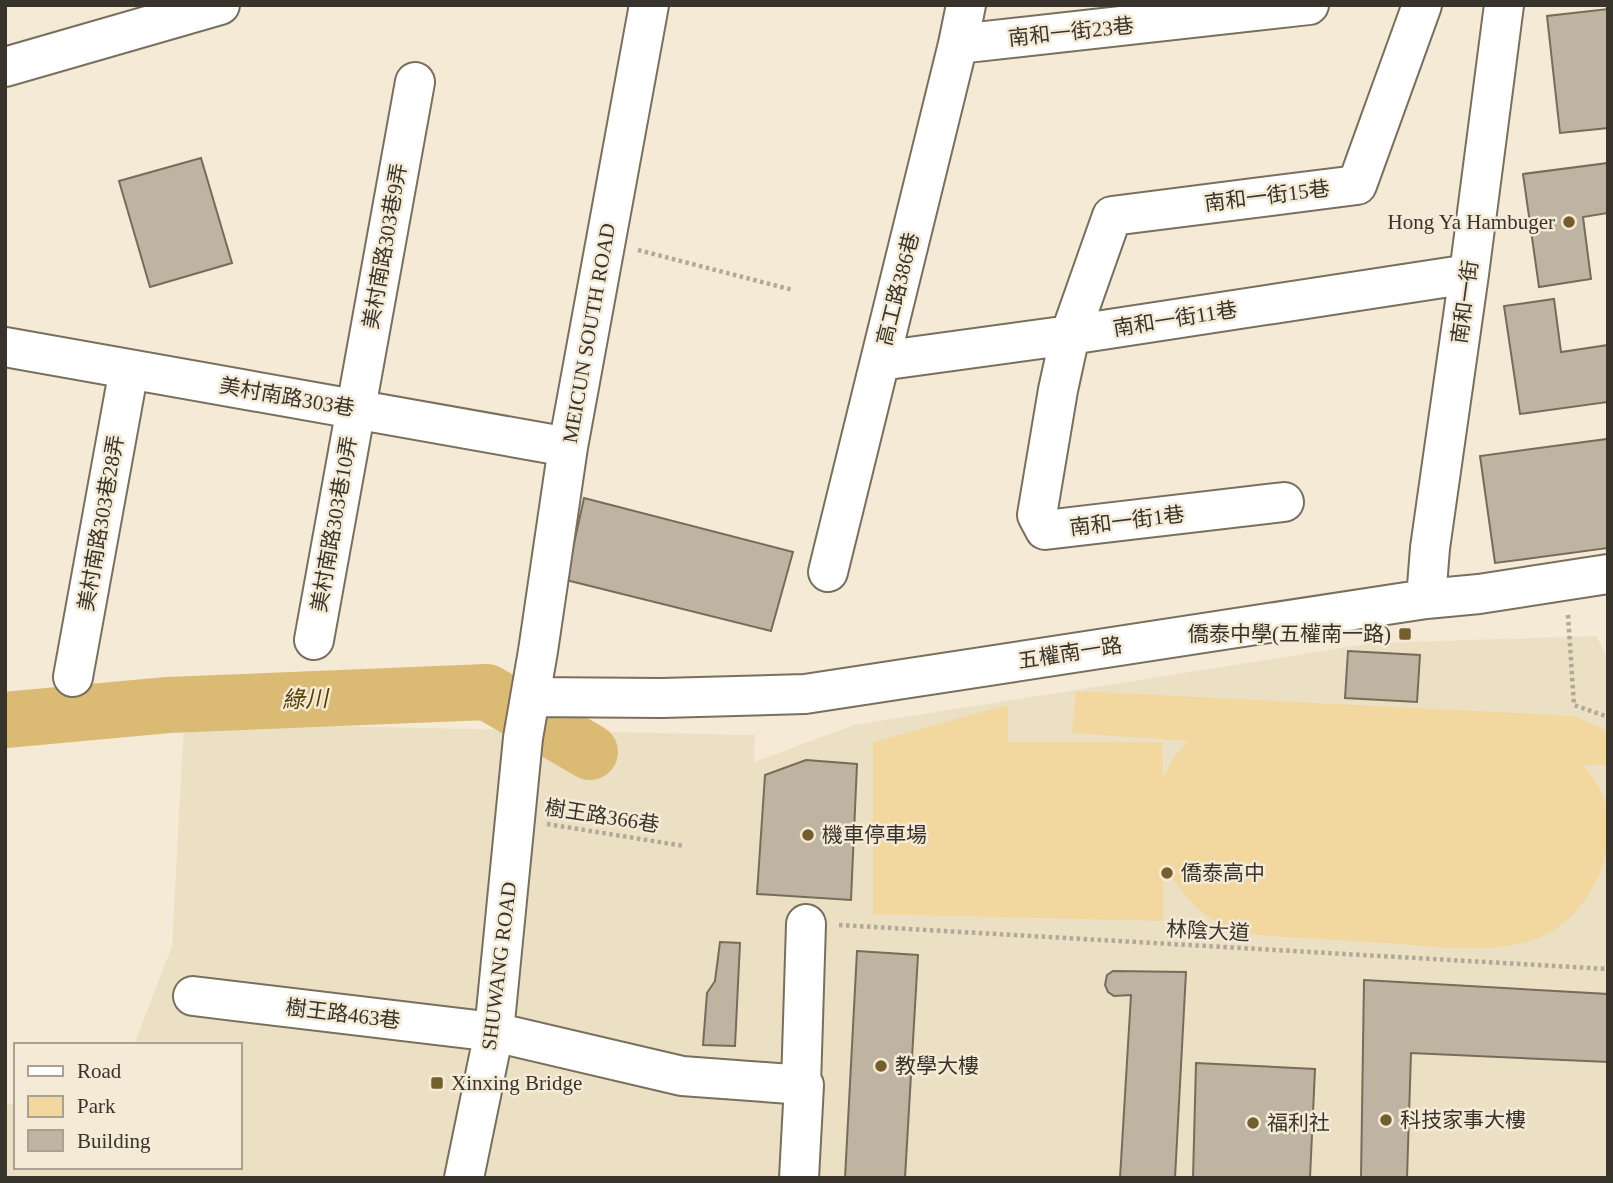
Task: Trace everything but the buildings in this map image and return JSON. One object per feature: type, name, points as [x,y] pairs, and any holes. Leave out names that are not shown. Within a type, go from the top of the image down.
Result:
[{"type":"street","points":[[5,66],[184,11],[220,5]]},
{"type":"street","name":"MEICUN SOUTH ROAD","points":[[522,753],[568,447],[649,5]]},
{"type":"street","name":"高工路386巷","points":[[828,572],[967,5]]},
{"type":"street","name":"南和一街23巷","points":[[958,44],[1309,5]]},
{"type":"street","name":"南和一街15巷","points":[[1070,335],[1112,216],[1357,185],[1422,5]]},
{"type":"street","name":"南和一街","points":[[1426,599],[1430,548],[1504,5]]},
{"type":"street","name":"美村南路303巷9弄","points":[[355,409],[415,82]]},
{"type":"street","name":"南和一街11巷","points":[[880,361],[1469,274]]},
{"type":"street","name":"南和一街1巷","points":[[1070,335],[1037,515],[1045,530],[1284,502]]},
{"type":"street","name":"美村南路303巷","points":[[5,347],[568,447]]},
{"type":"street","name":"美村南路303巷28弄","points":[[74,677],[129,369]]},
{"type":"street","name":"美村南路303巷10弄","points":[[314,640],[355,409]]},
{"type":"street","name":"五權南一路","points":[[533,679],[662,698],[805,694],[1426,599],[1479,594],[1608,574]]},
{"type":"street","name":"SHUWANG ROAD","points":[[464,1178],[494,1032],[522,753]]},
{"type":"street","points":[[799,1178],[804,1086],[801,1085],[806,924]]},
{"type":"street","name":"樹王路463巷","points":[[193,996],[494,1032],[682,1076],[801,1085]]},
{"type":"path","points":[[606,242],[793,290]]},
{"type":"path","points":[[1566,579],[1574,705],[1608,717]]},
{"type":"path","name":"樹王路366巷","points":[[515,818],[684,846]]},
{"type":"path","name":"林陰大道","points":[[806,924],[1608,969]]},
{"type":"shaded area","name":"僑泰高中","points":[[1596,636],[1608,658],[1608,1178],[5,1178],[5,1105],[14,1103],[14,1169],[242,1169],[242,1043],[135,1043],[172,946],[184,723],[755,735],[754,762],[854,725],[1373,643]]},
{"type":"green space","points":[[1076,691],[1574,716],[1608,731],[1608,765],[1584,765],[1599,788],[1607,812],[1608,833],[1603,865],[1586,899],[1560,926],[1534,939],[1493,947],[1448,948],[1257,935],[1225,926],[1199,910],[1163,864],[1163,921],[873,914],[873,742],[1008,705],[1008,742],[1162,742],[1163,777],[1175,756],[1188,741],[1072,733]]},
{"type":"waterway","name":"綠川","points":[[5,720],[168,705],[487,692],[590,752]]},
{"type":"place","name":"Hong Ya Hambuger","points":[[1569,222]]},
{"type":"place","name":"僑泰中學(五權南一路)","points":[[1405,634]]},
{"type":"place","name":"機車停車場","points":[[808,835]]},
{"type":"place","name":"僑泰高中","points":[[1167,873]]},
{"type":"place","name":"教學大樓","points":[[881,1066]]},
{"type":"place","name":"Xinxing Bridge","points":[[437,1083]]},
{"type":"place","name":"科技家事大樓","points":[[1386,1120]]},
{"type":"place","name":"福利社","points":[[1253,1123]]}]
